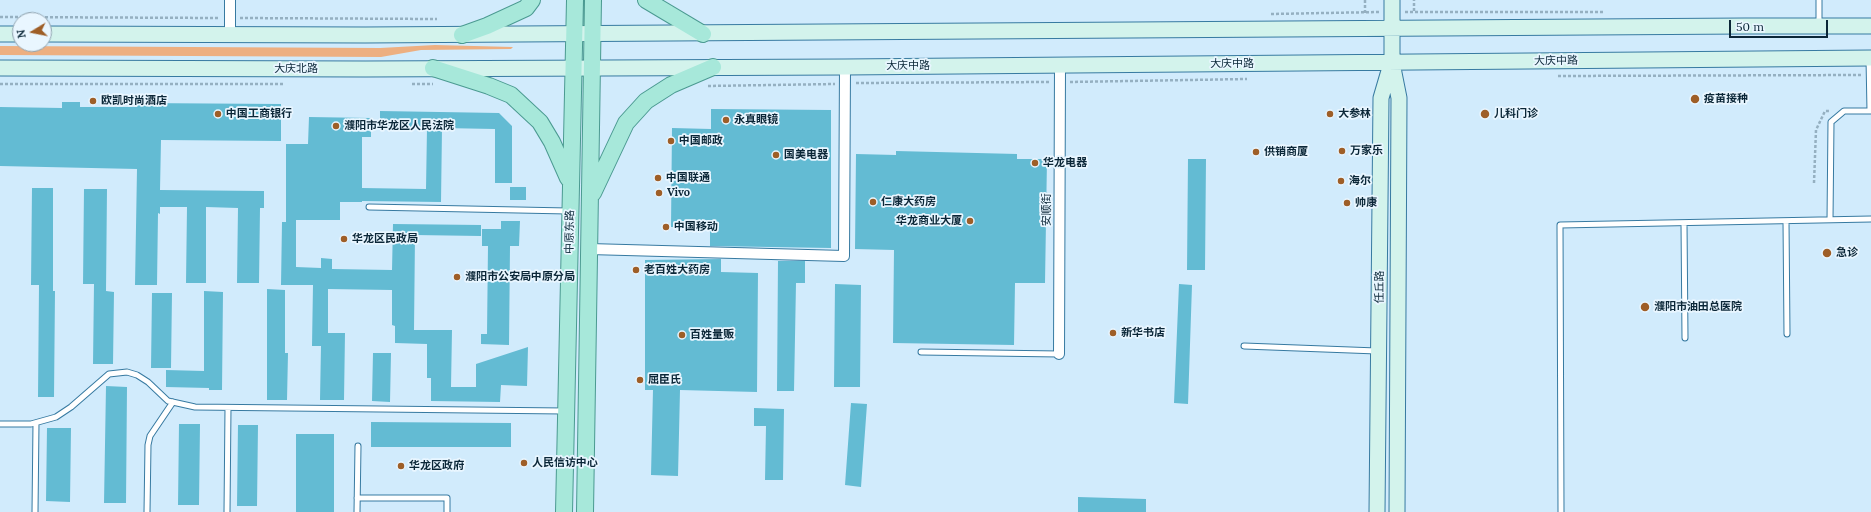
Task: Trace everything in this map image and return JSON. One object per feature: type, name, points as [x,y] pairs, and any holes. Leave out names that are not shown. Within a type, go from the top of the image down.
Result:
[{"type":"main road","points":[[462,35],[488,26],[526,8],[532,0]]},
{"type":"main road","name":"中原东路","points":[[564,512],[575,0]]},
{"type":"main road","name":"中原东路","points":[[585,512],[593,0]]},
{"type":"main road","points":[[646,0],[703,34]]},
{"type":"main road","name":"任丘路","points":[[1392,0],[1392,63],[1399,98],[1397,512]]},
{"type":"main road","points":[[52,34],[703,34],[1392,28],[1871,26]]},
{"type":"main road","points":[[0,34],[12,34]]},
{"type":"main road","name":"大庆中路","points":[[592,68],[1392,63],[1870,58]]},
{"type":"main road","name":"任丘路","points":[[1377,512],[1381,98],[1392,63]]},
{"type":"main road","points":[[590,200],[626,123],[646,100],[671,85],[713,67]]},
{"type":"main road","name":"大庆北路","points":[[0,68],[434,76],[592,68]]},
{"type":"main road","points":[[434,76],[489,86],[511,95],[540,122],[552,142],[571,183]]},
{"type":"street","points":[[230,0],[230,34]]},
{"type":"street","name":"安顺街","points":[[1059,354],[1060,65]]},
{"type":"street","points":[[589,249],[844,256],[845,66]]},
{"type":"lane","points":[[1819,0],[1819,26]]},
{"type":"lane","points":[[1830,220],[1831,122],[1844,111],[1870,111],[1870,58]]},
{"type":"lane","points":[[369,207],[570,211]]},
{"type":"lane","points":[[1561,512],[1560,225],[1871,219]]},
{"type":"lane","points":[[1786,221],[1787,334]]},
{"type":"lane","points":[[1684,223],[1685,338]]},
{"type":"lane","points":[[1244,346],[1379,351]]},
{"type":"lane","points":[[921,352],[1059,354]]},
{"type":"lane","points":[[0,424],[36,423],[56,417],[71,407],[109,374],[126,372],[138,375],[148,382],[168,401],[195,407],[566,411]]},
{"type":"lane","points":[[148,512],[149,440],[150,436],[173,402]]},
{"type":"lane","points":[[227,512],[228,408]]},
{"type":"lane","points":[[35,512],[36,423]]},
{"type":"lane","points":[[357,512],[358,446]]},
{"type":"lane","points":[[357,498],[447,498],[447,512]]},
{"type":"path","points":[[1365,0],[1365,12]]},
{"type":"path","points":[[1414,0],[1414,12]]},
{"type":"path","points":[[1550,76],[1869,75]]},
{"type":"path","points":[[410,84],[434,76]]},
{"type":"path","points":[[703,86],[718,84],[1060,82],[1251,79]]},
{"type":"path","points":[[0,84],[284,84]]},
{"type":"path","points":[[1814,183],[1816,130],[1820,119],[1825,112],[1844,111]]},
{"type":"shaded area","points":[[435,45],[513,47],[511,49],[421,50],[381,57],[0,55],[0,46],[12,46],[12,52],[52,52],[52,46],[380,48]]},
{"type":"building","points":[[62,102],[80,102],[80,107],[137,107],[137,103],[281,104],[281,141],[161,140],[160,190],[264,191],[264,208],[260,208],[259,283],[237,283],[238,208],[206,207],[206,283],[186,283],[187,207],[160,207],[160,214],[158,213],[157,285],[135,285],[137,169],[0,166],[0,107],[62,108]]},
{"type":"building","points":[[711,109],[831,110],[831,248],[710,246],[710,227],[671,227],[672,128],[711,129]]},
{"type":"building","points":[[380,111],[499,113],[512,126],[512,183],[495,183],[495,129],[442,128],[441,202],[340,202],[340,220],[296,220],[296,267],[321,268],[321,258],[332,259],[332,269],[392,270],[393,224],[481,225],[481,236],[415,235],[414,330],[452,330],[451,387],[476,387],[476,364],[528,347],[527,386],[501,385],[500,402],[431,401],[431,378],[427,378],[427,344],[395,343],[395,326],[392,325],[392,290],[328,289],[328,333],[345,333],[344,400],[320,400],[321,346],[312,346],[313,285],[281,285],[282,222],[286,222],[286,144],[308,144],[309,117],[371,118],[371,137],[362,137],[362,188],[426,189],[427,128],[380,127]]},
{"type":"building","name":"华龙商业大厦","points":[[896,151],[1017,154],[1017,159],[1047,159],[1045,283],[1015,283],[1014,345],[893,343],[894,250],[855,249],[856,154],[896,155]]},
{"type":"building","points":[[1188,159],[1206,159],[1205,270],[1187,270]]},
{"type":"building","points":[[510,187],[526,187],[526,200],[510,200]]},
{"type":"building","points":[[32,188],[53,188],[53,291],[55,291],[54,397],[38,397],[39,285],[31,285]]},
{"type":"building","points":[[84,189],[107,189],[106,291],[114,292],[113,364],[93,364],[94,284],[83,284]]},
{"type":"building","points":[[501,221],[520,221],[519,246],[510,246],[509,345],[481,344],[481,334],[487,334],[488,246],[482,246],[482,229],[501,229]]},
{"type":"building","points":[[721,259],[721,272],[758,273],[757,392],[680,390],[678,476],[651,475],[653,390],[645,390],[645,260]]},
{"type":"building","points":[[778,261],[805,261],[805,283],[796,283],[794,391],[777,391]]},
{"type":"building","points":[[835,284],[861,285],[860,387],[834,387]]},
{"type":"building","points":[[1179,284],[1192,285],[1188,404],[1174,403]]},
{"type":"building","points":[[267,289],[285,290],[285,353],[288,353],[287,400],[267,400]]},
{"type":"building","points":[[204,291],[223,292],[222,390],[209,390],[209,388],[166,387],[166,370],[204,371]]},
{"type":"building","points":[[152,293],[172,293],[171,368],[151,368]]},
{"type":"building","points":[[373,353],[391,353],[390,402],[372,401]]},
{"type":"building","points":[[106,386],[127,387],[126,503],[104,503]]},
{"type":"building","points":[[851,403],[867,404],[861,487],[845,485]]},
{"type":"building","points":[[754,408],[784,409],[783,480],[765,480],[766,426],[754,426]]},
{"type":"building","points":[[371,422],[511,423],[511,447],[371,447]]},
{"type":"building","points":[[179,424],[200,424],[199,505],[178,505]]},
{"type":"building","points":[[238,425],[258,425],[257,506],[237,506]]},
{"type":"building","points":[[47,428],[71,428],[70,502],[46,501]]},
{"type":"building","points":[[296,434],[334,434],[334,512],[296,512]]},
{"type":"building","points":[[1078,497],[1146,499],[1146,512],[1078,512]]},
{"type":"place","name":"疫苗接种","points":[[1695,99]]},
{"type":"place","name":"欧凯时尚酒店","points":[[93,101]]},
{"type":"place","name":"中国工商银行","points":[[218,114]]},
{"type":"place","name":"大参林","points":[[1330,114]]},
{"type":"place","name":"儿科门诊","points":[[1485,114]]},
{"type":"place","name":"永真眼镜","points":[[726,120]]},
{"type":"place","name":"濮阳市华龙区人民法院","points":[[336,126]]},
{"type":"place","name":"中国邮政","points":[[671,141]]},
{"type":"place","name":"万家乐","points":[[1342,151]]},
{"type":"place","name":"供销商厦","points":[[1256,152]]},
{"type":"place","name":"国美电器","points":[[776,155]]},
{"type":"place","name":"华龙电器","points":[[1035,163]]},
{"type":"place","name":"中国联通","points":[[658,178]]},
{"type":"place","name":"海尔","points":[[1341,181]]},
{"type":"place","name":"Vivo","points":[[659,193]]},
{"type":"place","name":"仁康大药房","points":[[873,202]]},
{"type":"place","name":"帅康","points":[[1347,203]]},
{"type":"place","name":"华龙商业大厦","points":[[970,221]]},
{"type":"place","name":"中国移动","points":[[666,227]]},
{"type":"place","name":"华龙区民政局","points":[[344,239]]},
{"type":"place","name":"急诊","points":[[1827,253]]},
{"type":"place","name":"老百姓大药房","points":[[636,270]]},
{"type":"place","name":"濮阳市公安局中原分局","points":[[457,277]]},
{"type":"place","name":"濮阳市油田总医院","points":[[1645,307]]},
{"type":"place","name":"新华书店","points":[[1113,333]]},
{"type":"place","name":"百姓量贩","points":[[682,335]]},
{"type":"place","name":"屈臣氏","points":[[640,380]]},
{"type":"place","name":"人民信访中心","points":[[524,463]]},
{"type":"place","name":"华龙区政府","points":[[401,466]]}]
